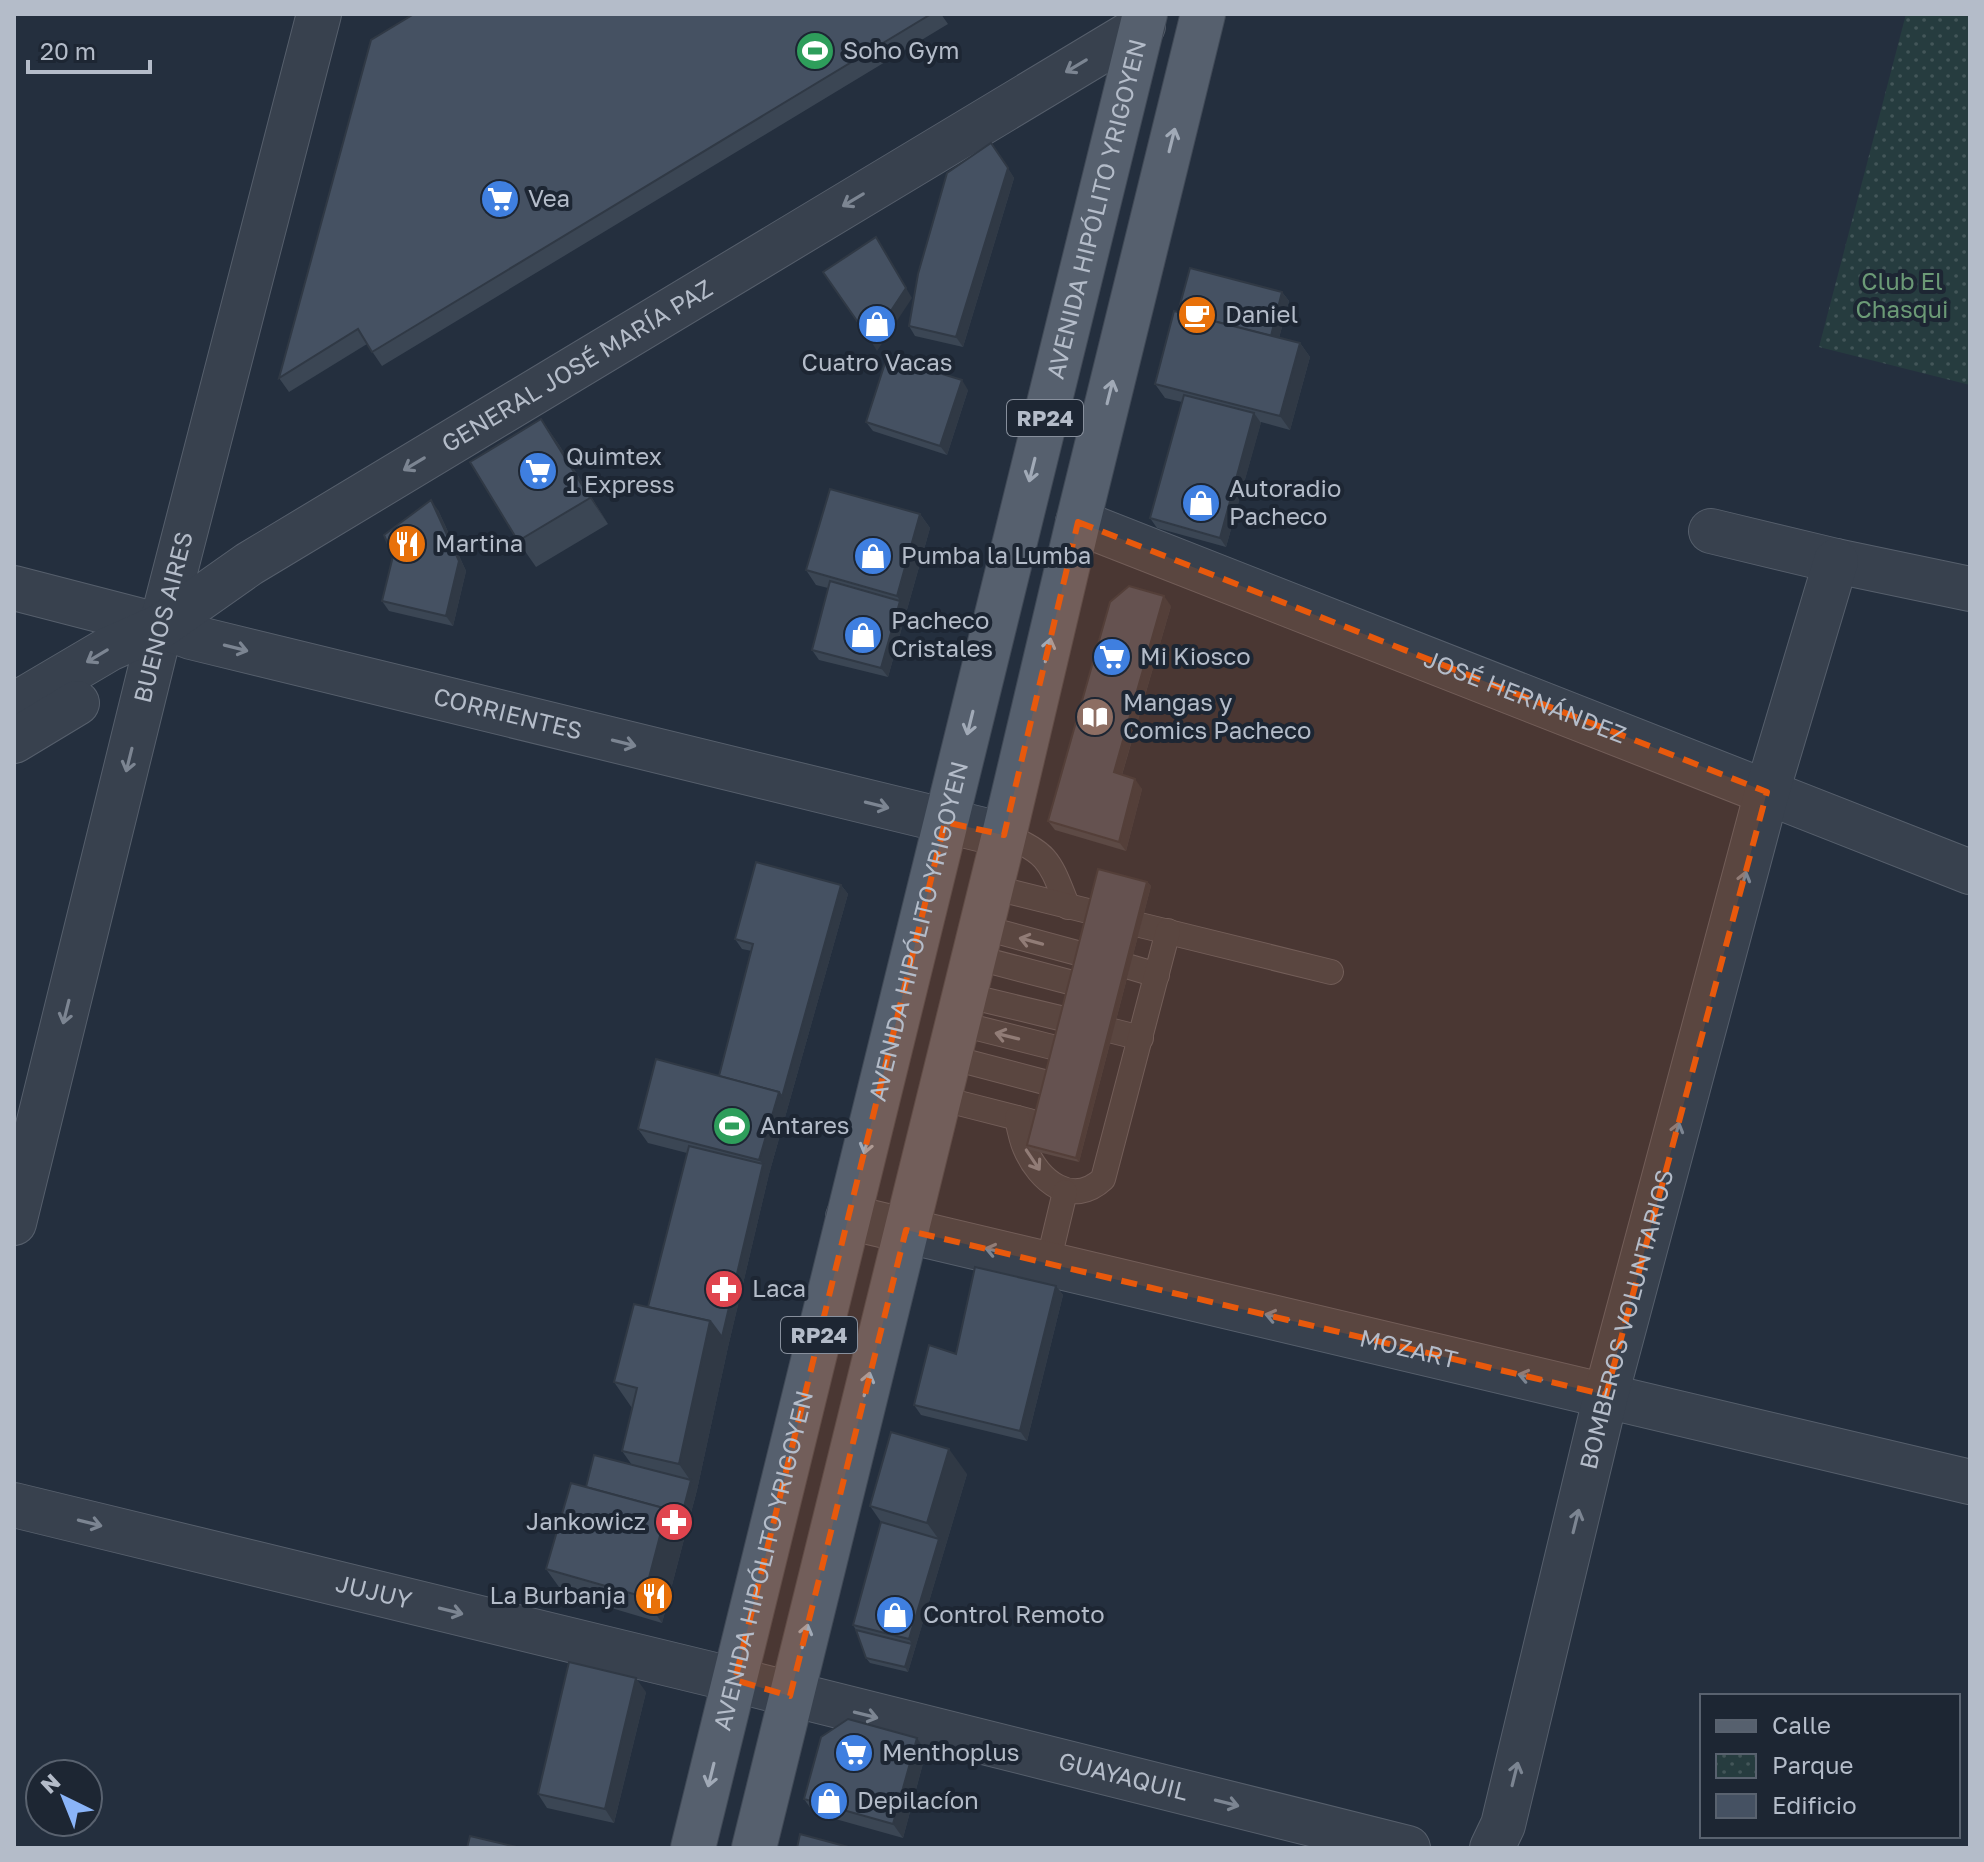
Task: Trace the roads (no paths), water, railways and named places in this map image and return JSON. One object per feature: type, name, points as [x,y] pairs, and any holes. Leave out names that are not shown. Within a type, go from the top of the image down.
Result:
[{"type":"main road","name":"RP24","points":[[754,1848],[1203,14]]},
{"type":"main road","name":"AVENIDA HIPÓLITO YRIGOYEN","points":[[693,1848],[1144,20]]},
{"type":"street","name":"BUENOS AIRES","points":[[14,1223],[169,640],[319,14]]},
{"type":"street","name":"GENERAL JOSÉ MARÍA PAZ","points":[[14,741],[169,640],[249,564],[1144,20]]},
{"type":"street","name":"JOSÉ HERNÁNDEZ","points":[[1078,522],[1970,872]]},
{"type":"street","points":[[1711,531],[1970,589]]},
{"type":"street","name":"BOMBEROS VOLUNTARIOS","points":[[1492,1848],[1503,1825],[1606,1395],[1767,792],[1836,561]]},
{"type":"street","name":"CORRIENTES","points":[[14,588],[169,640],[1004,835]]},
{"type":"street","name":"GENERAL JOSÉ MARÍA PAZ","points":[[14,705],[109,649],[169,640]]},
{"type":"street","name":"MOZART","points":[[848,1217],[1970,1482]]},
{"type":"street","name":"JUJUY","points":[[14,1505],[790,1696]]},
{"type":"street","name":"GUAYAQUIL","points":[[790,1696],[1408,1848]]},
{"type":"lane","points":[[965,992],[1080,910],[1041,853],[1004,835]]},
{"type":"lane","points":[[1140,925],[1331,972]]},
{"type":"lane","points":[[965,992],[1027,1120],[1024,1146],[1032,1161],[1053,1185],[1065,1192],[1094,1187],[1103,1179],[1168,931]]},
{"type":"lane","points":[[965,992],[1081,954]]},
{"type":"lane","points":[[1130,967],[1157,975]]},
{"type":"lane","points":[[965,992],[1073,983]]},
{"type":"lane","points":[[965,992],[1064,1019]]},
{"type":"lane","points":[[965,992],[1056,1048]]},
{"type":"lane","points":[[965,992],[1048,1083]]},
{"type":"lane","points":[[1122,996],[1149,1003]]},
{"type":"lane","points":[[1113,1031],[1141,1038]]},
{"type":"lane","points":[[1105,1060],[1132,1067]]},
{"type":"lane","points":[[1096,1095],[1123,1102]]},
{"type":"lane","points":[[1086,1135],[1113,1141]]},
{"type":"lane","points":[[1048,1263],[1065,1192]]},
{"type":"place","name":"Soho Gym","points":[[815,51]]},
{"type":"place","name":"Vea","points":[[500,199]]},
{"type":"place","name":"Daniel","points":[[1197,315]]},
{"type":"place","name":"Cuatro Vacas","points":[[877,324]]},
{"type":"place","name":"Quimtex 1 Express","points":[[538,471]]},
{"type":"place","name":"Autoradio Pacheco","points":[[1201,503]]},
{"type":"place","name":"Martina","points":[[407,544]]},
{"type":"place","name":"Pumba la Lumba","points":[[873,556]]},
{"type":"place","name":"Pacheco Cristales","points":[[863,635]]},
{"type":"place","name":"Mi Kiosco","points":[[1112,657]]},
{"type":"place","name":"Mangas y Comics Pacheco","points":[[1095,717]]},
{"type":"place","name":"Antares","points":[[732,1126]]},
{"type":"place","name":"Laca","points":[[724,1289]]},
{"type":"place","name":"Jankowicz","points":[[674,1522]]},
{"type":"place","name":"La Burbanja","points":[[654,1596]]},
{"type":"place","name":"Control Remoto","points":[[895,1615]]},
{"type":"place","name":"Menthoplus","points":[[854,1753]]},
{"type":"place","name":"Depilacíon","points":[[829,1801]]},
{"type":"park label","name":"Club El Chasqui","points":[[1902,296]]}]
